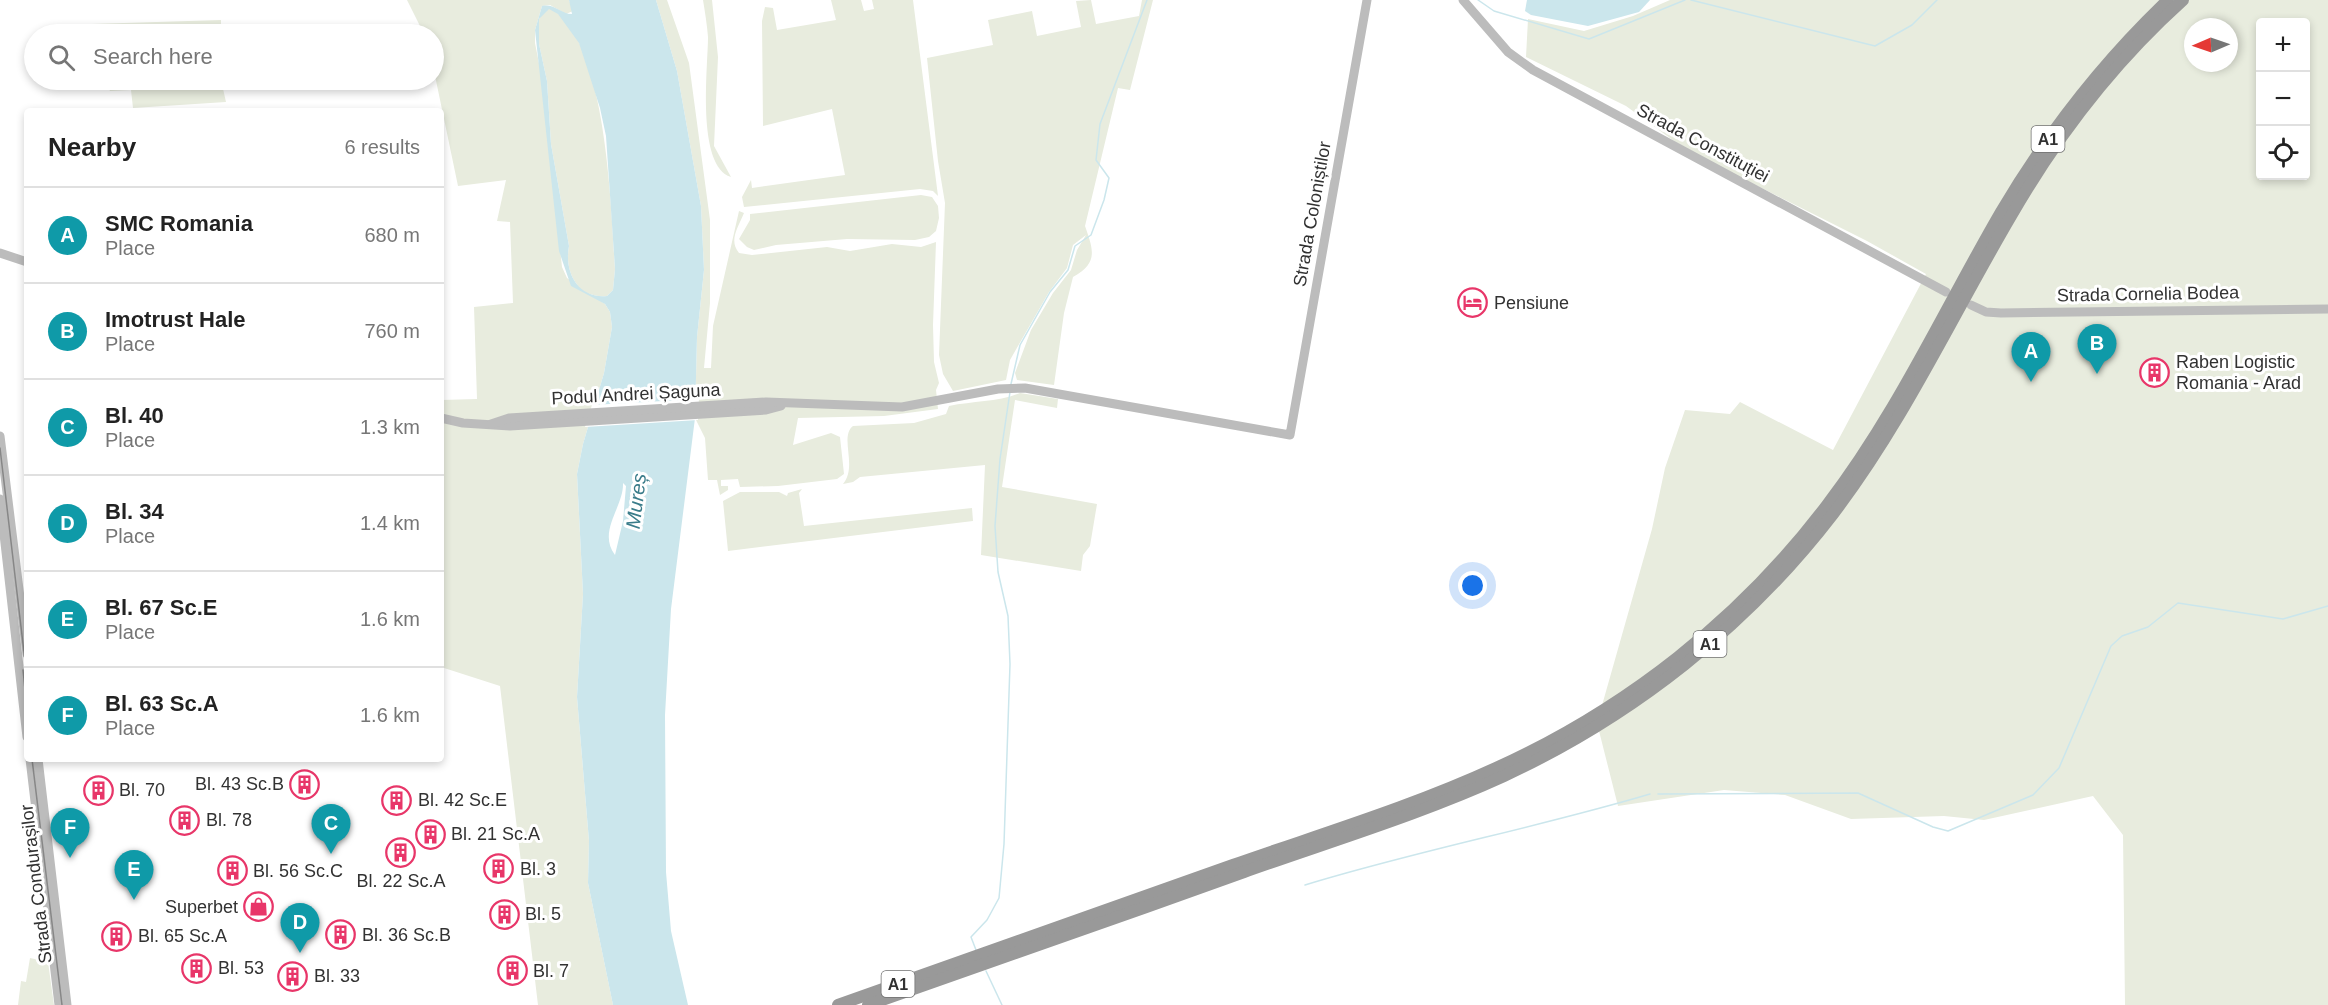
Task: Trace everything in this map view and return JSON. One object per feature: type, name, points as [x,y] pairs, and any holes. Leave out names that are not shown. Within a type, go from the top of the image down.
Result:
[{"type":"highway","name":"A1","points":[[994,955],[1478,776],[1545,744],[1592,717],[1690,648],[1767,576],[1839,490],[1893,406],[1994,225],[2042,148],[2099,72],[2168,0]]},
{"type":"highway","name":"A1","points":[[838,1005],[960,967],[1482,785],[1583,734],[1682,667],[1770,588],[1840,505],[1902,410],[1998,237],[2044,163],[2100,87],[2139,43],[2183,0]]},
{"type":"highway","name":"A1","points":[[868,1005],[960,967]]},
{"type":"street","name":"Strada Coloniștilor","points":[[1290,435],[1367,0]]},
{"type":"street","name":"Strada Constituției","points":[[1462,0],[1508,52],[1533,70],[1946,292]]},
{"type":"street","points":[[0,253],[24,261]]},
{"type":"street","name":"Strada Cornelia Bodea","points":[[1971,305],[1986,312],[2001,313],[2328,309]]},
{"type":"street","name":"Podul Andrei Șaguna","points":[[444,419],[463,423],[491,424],[783,405],[902,407],[1011,388],[1049,390],[1290,435]]},
{"type":"street","points":[[0,436],[24,630]]},
{"type":"street","points":[[0,499],[24,711]]},
{"type":"street","name":"Strada Condurașilor","points":[[30,762],[59,1005]]},
{"type":"street","name":"Strada Condurașilor","points":[[38,762],[67,1005]]},
{"type":"shaded area","points":[[407,0],[569,0],[573,11],[566,14],[550,5],[542,6],[535,30],[535,43],[543,84],[562,267],[567,278],[605,304],[610,312],[612,327],[604,373],[583,444],[577,474],[583,594],[577,697],[589,841],[588,883],[613,1005],[538,1005],[500,686],[444,668],[444,400],[477,399],[474,307],[513,303],[510,222],[497,221],[506,180],[458,186],[444,119],[444,108],[442,108],[438,90],[444,90],[444,24],[419,24]]},
{"type":"shaded area","points":[[656,0],[667,0],[689,63],[710,220],[710,303],[704,368],[711,368],[713,326],[739,211],[744,213],[737,228],[734,243],[739,253],[752,255],[827,247],[850,251],[892,244],[921,247],[936,242],[933,325],[934,362],[939,383],[936,390],[938,409],[884,416],[798,418],[793,445],[831,433],[840,437],[844,474],[837,479],[778,486],[740,487],[738,479],[721,480],[721,486],[728,486],[728,490],[720,495],[717,480],[708,480],[705,438],[695,418],[697,337],[704,270],[701,206],[677,71]]},
{"type":"shaded area","points":[[703,0],[712,0],[718,57],[714,146],[731,177],[720,169],[708,136],[706,92],[708,37]]},
{"type":"shaded area","points":[[831,0],[861,0],[864,11],[874,9],[872,0],[913,0],[938,196],[933,191],[920,189],[744,207],[742,197],[751,180],[752,188],[845,175],[832,109],[763,126],[762,21],[765,7],[773,8],[777,30],[836,20]]},
{"type":"shaded area","points":[[1091,0],[1096,24],[1139,16],[1142,0],[1153,0],[1130,90],[1118,88],[1085,226],[1092,255],[1087,266],[1073,277],[1064,313],[1054,385],[1017,380],[1015,373],[1031,330],[1053,293],[1071,270],[1077,250],[1086,235],[1073,245],[1067,268],[1049,292],[1010,360],[1006,380],[953,391],[943,374],[939,355],[945,203],[927,58],[993,45],[988,20],[1032,11],[1037,36],[1081,27],[1076,1]]},
{"type":"shaded area","points":[[1670,0],[2328,0],[2328,1005],[2125,1005],[2123,835],[2093,796],[1984,820],[1944,816],[1851,819],[1785,795],[1724,790],[1618,806],[1597,723],[1652,529],[1665,468],[1685,410],[1730,414],[1740,402],[1833,450],[1926,274],[1674,141],[1626,106],[1526,57],[1528,19],[1584,31],[1633,16]]},
{"type":"shaded area","points":[[546,9],[552,9],[570,27],[584,55],[595,90],[608,169],[615,269],[613,290],[607,296],[597,296],[580,288],[571,274],[569,265],[569,246],[551,144],[547,81],[539,44],[539,19]]},
{"type":"shaded area","points":[[221,20],[221,24],[91,24]]},
{"type":"shaded area","points":[[131,90],[223,90],[226,102],[133,108]]},
{"type":"shaded area","points":[[921,195],[932,197],[938,206],[939,218],[936,231],[929,237],[915,240],[847,239],[776,245],[754,250],[739,239],[750,220],[750,214]]},
{"type":"shaded area","points":[[1020,393],[1058,399],[1057,408],[1015,400],[1002,487],[1097,504],[1090,546],[1083,555],[1081,571],[981,555],[985,465],[860,477],[853,482],[843,484],[849,469],[848,437],[853,426],[914,423],[946,414],[949,406],[995,400]]},
{"type":"shaded area","points":[[802,489],[799,493],[804,526],[972,508],[973,521],[728,551],[723,501],[740,492],[779,492],[787,496],[788,493]]},
{"type":"shaded area","points":[[30,958],[48,962],[54,1005],[18,1005],[21,981],[26,982]]},
{"type":"water","name":"Mureș","points":[[569,0],[656,0],[677,71],[701,206],[704,270],[697,337],[695,418],[671,609],[665,715],[666,872],[671,931],[688,1005],[613,1005],[588,883],[589,841],[577,697],[583,594],[577,474],[583,444],[604,373],[612,327],[610,312],[605,304],[571,286],[559,251],[535,30],[542,6],[550,6],[572,14]],"holes":[[[549,9],[558,14],[579,43],[600,108],[606,136],[615,269],[613,290],[607,296],[597,296],[580,288],[571,274],[569,265],[569,246],[551,144],[547,81],[539,44],[539,19]],[[623,483],[626,486],[623,521],[615,555],[610,546],[609,537]]]},
{"type":"water","points":[[1527,0],[1650,0],[1639,12],[1588,26],[1531,15],[1525,11]]},
{"type":"pier","points":[[699,399],[698,420],[585,427],[592,405]]},
{"type":"waterway","points":[[1011,384],[1020,345],[1050,292],[1068,270],[1075,246],[1091,235],[1104,200],[1109,178],[1096,160],[1100,124],[1147,0]]},
{"type":"waterway","points":[[1478,0],[1494,11],[1589,39],[1685,0]]},
{"type":"waterway","points":[[1691,0],[1875,46],[1912,25],[1937,0]]},
{"type":"waterway","points":[[976,950],[971,937],[987,920],[999,898],[1004,844],[1010,664],[1008,616],[998,572],[995,526],[1000,459],[1010,392]]},
{"type":"waterway","points":[[1658,794],[1858,793],[1933,827],[1948,831],[2033,795],[2059,768],[2111,646],[2122,636],[2148,627],[2178,603],[2283,619],[2328,606]]},
{"type":"waterway","points":[[1305,885],[1650,794]]},
{"type":"waterway","points":[[986,971],[1002,1005]]},
{"type":"tram line","points":[[0,448],[24,652]]},
{"type":"tram line","points":[[23,670],[24,680]]},
{"type":"tram line","points":[[32,762],[62,1005]]},
{"type":"place","name":"Pensiune","points":[[1473,303]]},
{"type":"place","name":"Raben Logistic Romania - Arad","points":[[2155,372]]},
{"type":"place","name":"Imotrust Hale","points":[[2097,374]]},
{"type":"place","name":"SMC Romania","points":[[2031,382]]},
{"type":"place","name":"Bl. 43 Sc.B","points":[[305,784]]},
{"type":"place","name":"Bl. 70","points":[[98,790]]},
{"type":"place","name":"Bl. 42 Sc.E","points":[[397,800]]},
{"type":"place","name":"Bl. 78","points":[[185,820]]},
{"type":"place","name":"Bl. 21 Sc.A","points":[[430,834]]},
{"type":"place","name":"Bl. 22 Sc.A","points":[[401,852]]},
{"type":"place","name":"Bl. 40","points":[[331,854]]},
{"type":"place","name":"Bl. 63 Sc.A","points":[[70,858]]},
{"type":"place","name":"Bl. 3","points":[[499,869]]},
{"type":"place","name":"Bl. 56 Sc.C","points":[[232,871]]},
{"type":"place","name":"Bl. 67 Sc.E","points":[[134,900]]},
{"type":"place","name":"Superbet","points":[[259,907]]},
{"type":"place","name":"Bl. 5","points":[[504,914]]},
{"type":"place","name":"Bl. 36 Sc.B","points":[[341,935]]},
{"type":"place","name":"Bl. 65 Sc.A","points":[[117,936]]},
{"type":"place","name":"Bl. 34","points":[[300,953]]},
{"type":"place","name":"Bl. 53","points":[[197,968]]},
{"type":"place","name":"Bl. 7","points":[[512,971]]},
{"type":"place","name":"Bl. 33","points":[[293,976]]}]
